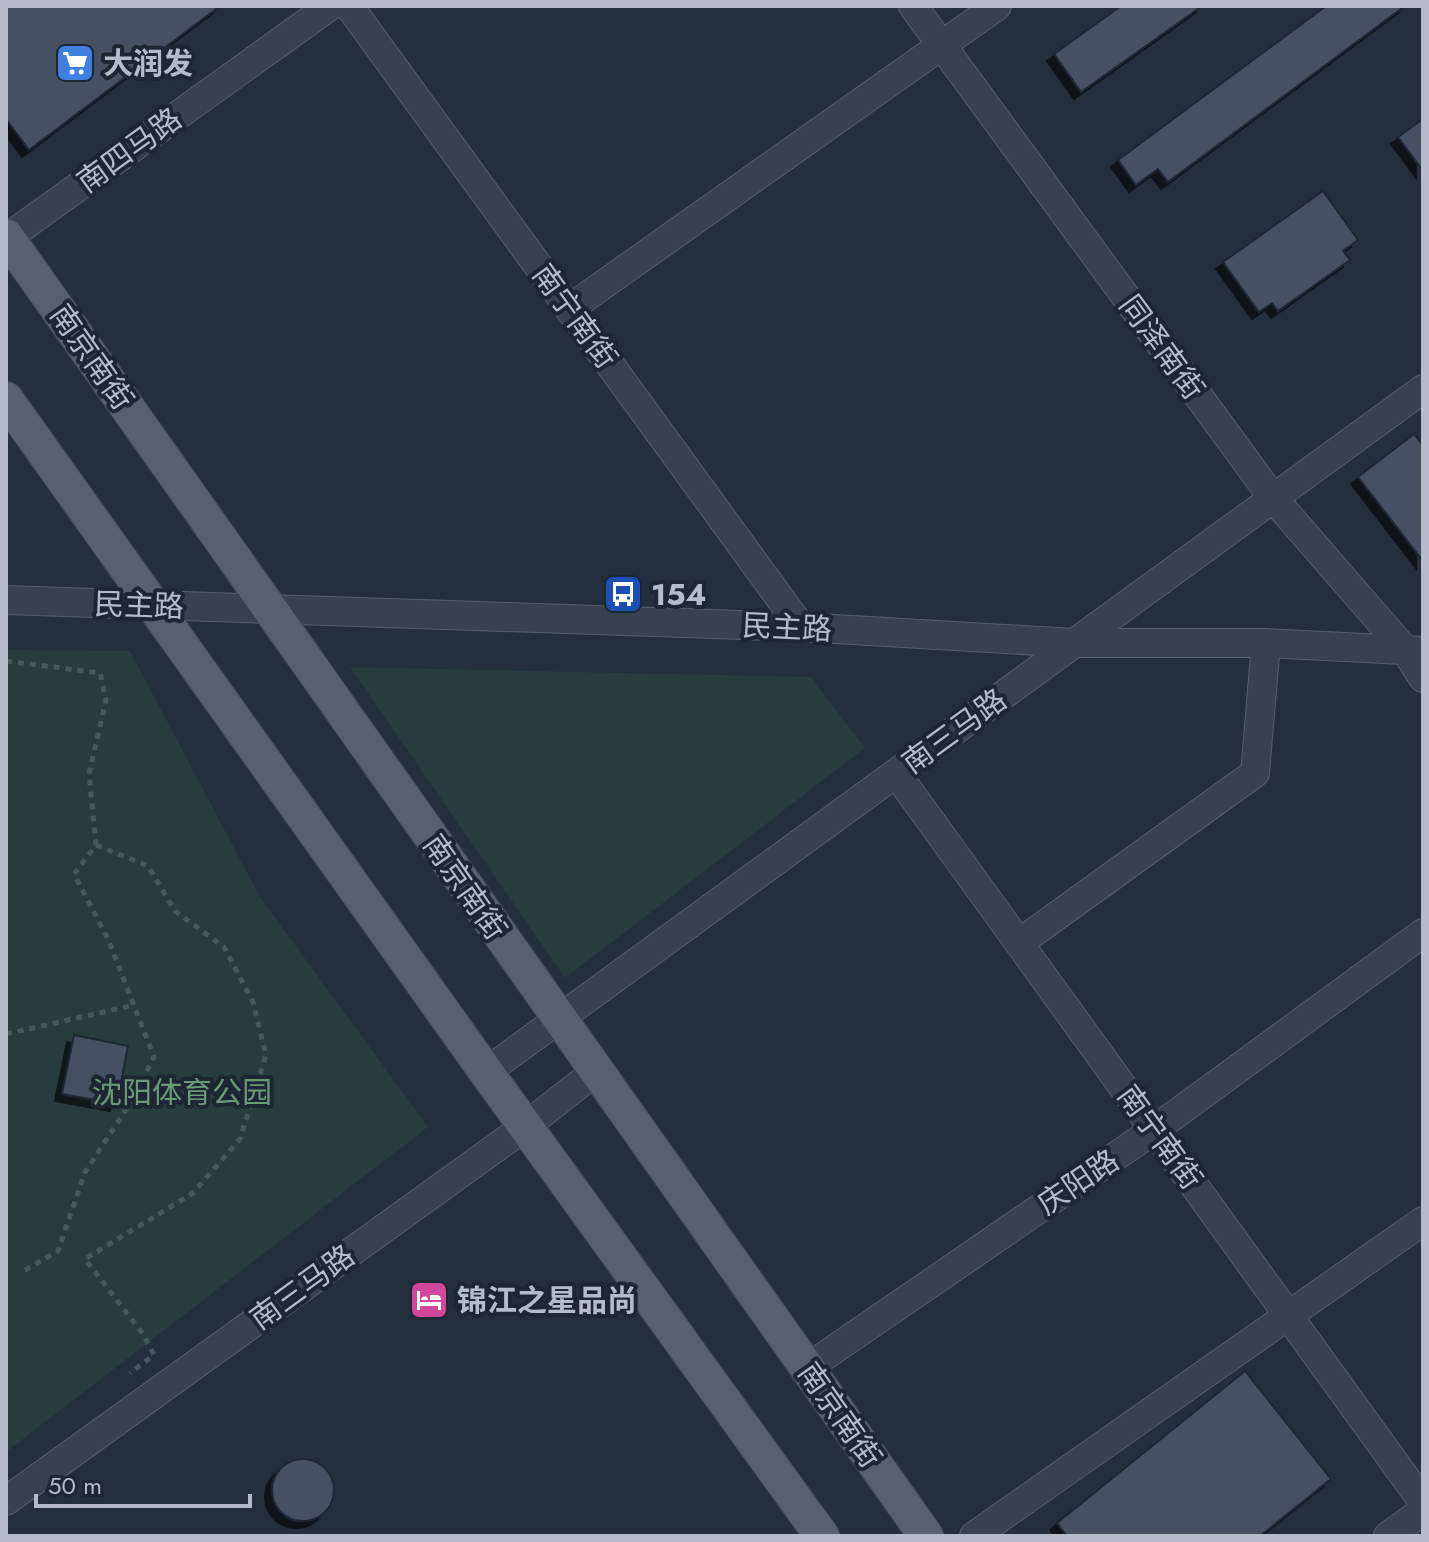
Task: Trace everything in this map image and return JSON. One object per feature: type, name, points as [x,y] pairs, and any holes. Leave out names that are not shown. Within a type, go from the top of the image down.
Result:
[{"type":"main road","name":"南京南街","points":[[6,237],[926,1536]]},
{"type":"main road","points":[[6,399],[486,1072],[822,1536]]},
{"type":"street","name":"南四马路","points":[[6,237],[330,6]]},
{"type":"street","name":"南宁南街","points":[[349,6],[801,627]]},
{"type":"street","name":"同泽南街","points":[[913,6],[1273,498],[1414,650],[1423,678]]},
{"type":"street","points":[[569,309],[997,6]]},
{"type":"street","name":"南三马路","points":[[486,1072],[1423,389]]},
{"type":"street","name":"民主路","points":[[6,600],[801,627],[1074,643],[1266,643],[1414,650]]},
{"type":"street","points":[[1019,943],[1255,773],[1266,643]]},
{"type":"street","name":"南宁南街","points":[[896,773],[1423,1502]]},
{"type":"street","name":"庆阳路","points":[[807,1368],[1154,1130],[1423,933]]},
{"type":"street","name":"南三马路","points":[[6,1501],[526,1126],[596,1071]]},
{"type":"street","points":[[974,1536],[1423,1221]]},
{"type":"street","points":[[1388,1536],[1423,1511]]},
{"type":"path","points":[[6,661],[100,673],[106,700],[89,774],[96,845],[74,874],[108,939],[154,1057],[133,1099],[85,1172],[58,1251],[22,1272]]},
{"type":"path","points":[[96,845],[148,866],[175,911],[224,947],[253,1002],[266,1055],[240,1139],[193,1193],[85,1259],[143,1334],[154,1355],[118,1383]]},
{"type":"path","points":[[6,1034],[134,1005]]},
{"type":"green space","name":"沈阳体育公园","points":[[6,650],[130,651],[260,897],[428,1127],[6,1452]]},
{"type":"green space","points":[[350,667],[811,677],[865,748],[565,978]]},
{"type":"building","name":"大润发","points":[[6,6],[220,6],[29,150],[6,119]]},
{"type":"building","points":[[1121,6],[1202,6],[1081,92],[1054,54]]},
{"type":"building","points":[[1326,6],[1405,6],[1168,182],[1158,169],[1136,185],[1118,160]]},
{"type":"building","points":[[1423,119],[1423,171],[1398,137]]},
{"type":"building","points":[[1323,191],[1358,240],[1343,251],[1350,260],[1278,311],[1272,303],[1259,312],[1223,262]]},
{"type":"building","points":[[1414,434],[1423,445],[1423,561],[1358,477]]},
{"type":"building","points":[[74,1035],[128,1046],[117,1104],[62,1094]]},
{"type":"building","points":[[1245,1371],[1331,1479],[1260,1536],[1067,1536],[1057,1523]]},
{"type":"building","points":[[297,1459],[309,1459],[325,1468],[332,1478],[332,1502],[325,1512],[309,1521],[297,1521],[277,1507],[272,1496],[272,1484],[286,1464]]},
{"type":"place","name":"大润发","points":[[75,63]]},
{"type":"place","name":"154","points":[[623,594]]},
{"type":"place","name":"锦江之星品尚","points":[[429,1300]]}]
